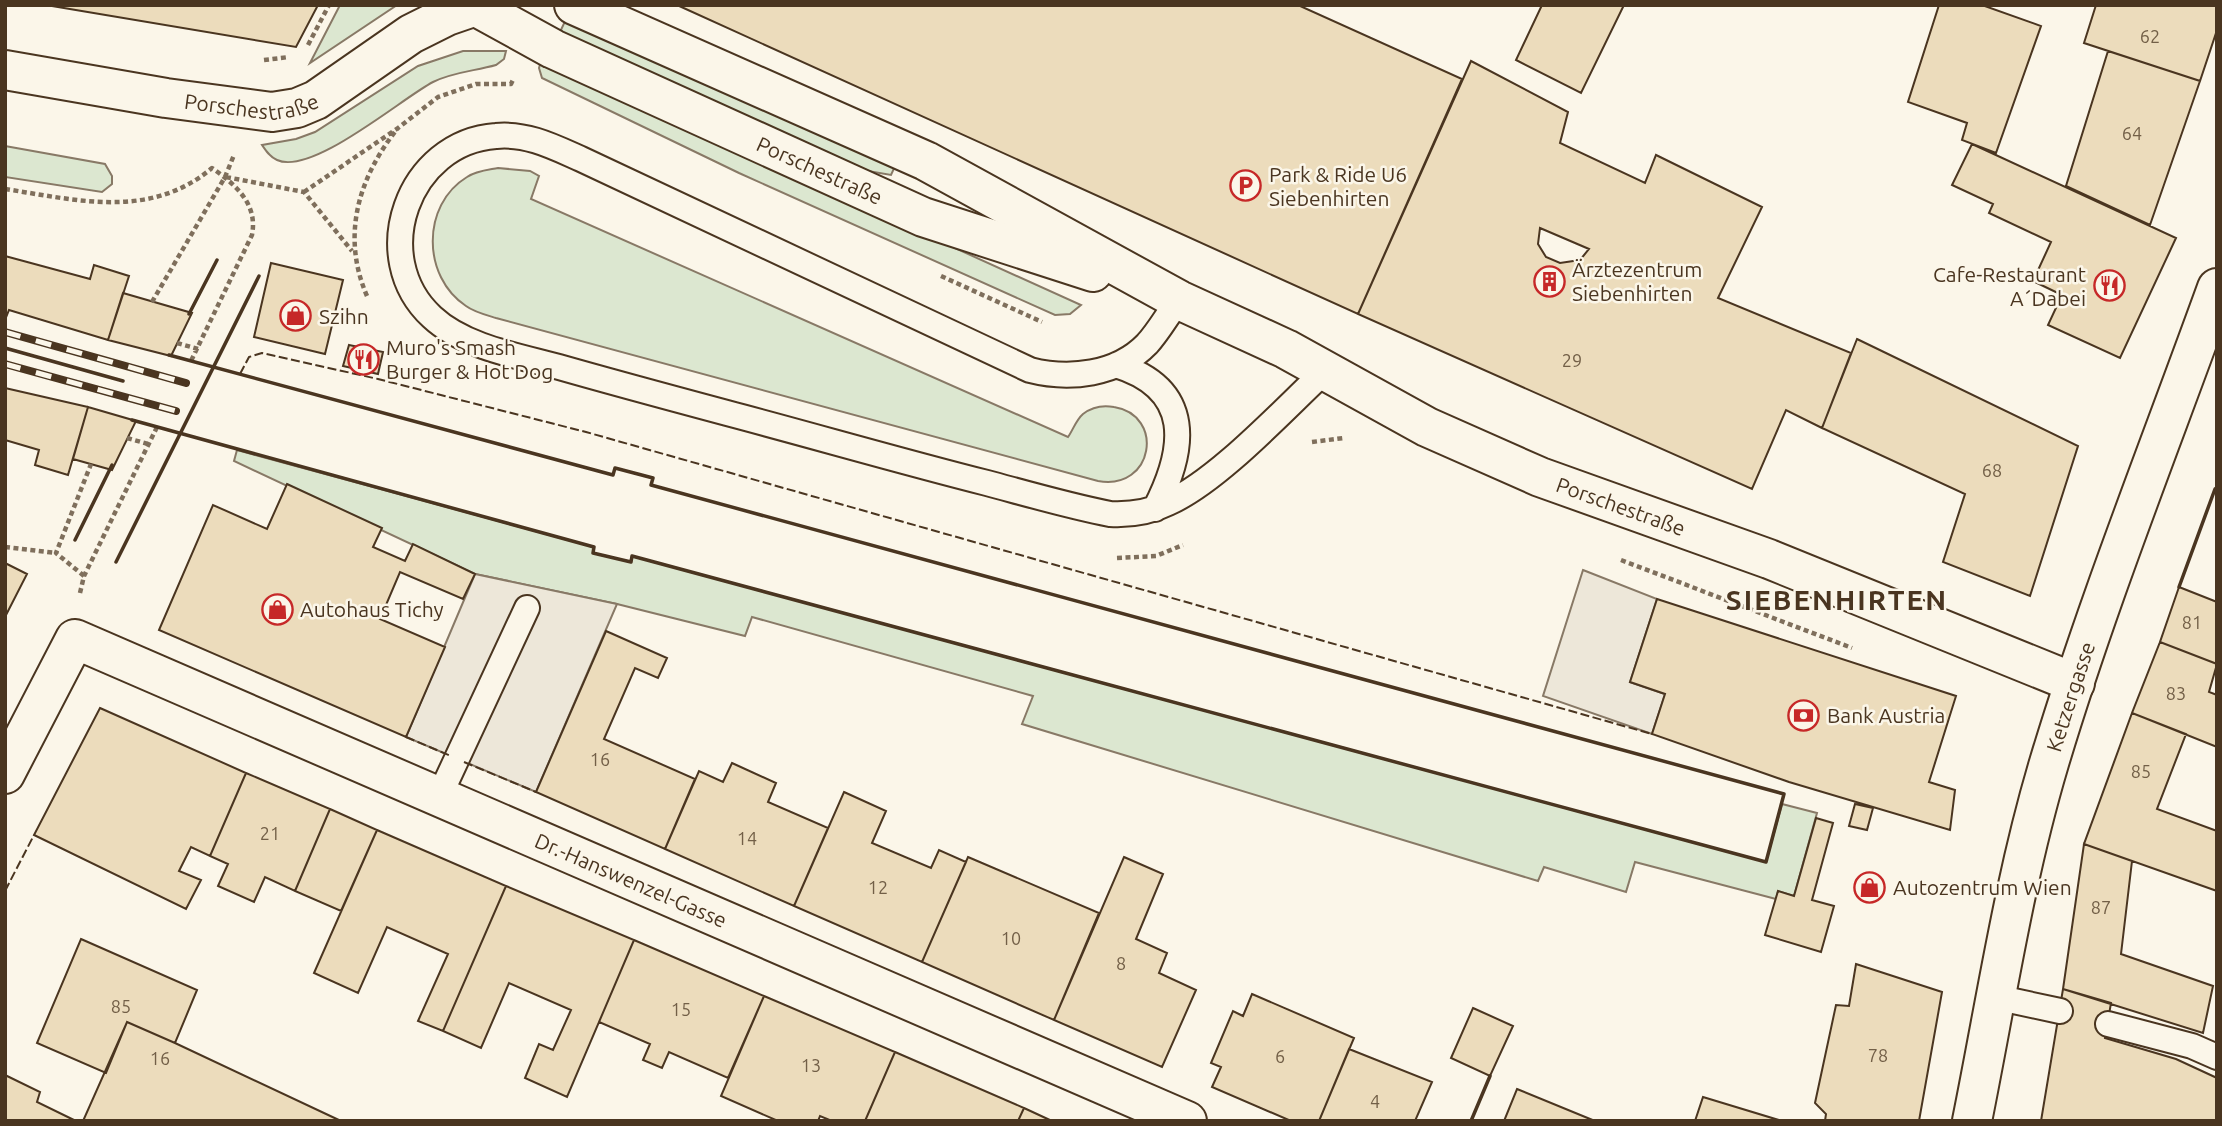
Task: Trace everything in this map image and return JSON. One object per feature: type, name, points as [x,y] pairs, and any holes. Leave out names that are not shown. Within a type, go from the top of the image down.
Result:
[{"type":"street","name":"Porschestraße","points":[[574,5],[926,161],[1179,300],[1326,370],[1427,427],[1540,477],[1769,559],[2075,683]]},
{"type":"street","name":"Porschestraße","points":[[5,70],[166,98],[272,112],[298,108],[316,100],[411,34],[447,16],[476,6],[531,37],[923,216],[1179,300]]},
{"type":"street","name":"Ketzergasse","points":[[1972,1121],[2032,826],[2075,683],[2217,288]]},
{"type":"street","name":"Dr.-Hanswenzel-Gasse","points":[[5,774],[75,639],[1187,1121]]},
{"type":"lane","points":[[1179,300],[1145,345],[1116,365],[1074,375],[1030,370],[698,212],[529,138],[512,135],[478,138],[446,153],[421,176],[404,206],[400,223],[401,258],[412,291],[433,318],[462,337],[618,384],[1091,510],[1127,515],[1155,509],[1181,496],[1213,474],[1326,370]]},
{"type":"lane","points":[[1116,365],[1132,369],[1157,387],[1175,417],[1179,436],[1177,459],[1155,509]]},
{"type":"lane","points":[[439,797],[527,608]]},
{"type":"lane","points":[[1995,998],[2060,1012]]},
{"type":"lane","points":[[2108,1024],[2192,1046],[2217,1057]]},
{"type":"path","points":[[304,192],[398,128],[438,97],[476,84],[511,84],[531,37]]},
{"type":"path","points":[[5,189],[121,204],[182,187],[212,169],[225,177],[243,195],[255,222],[248,249],[191,361]]},
{"type":"path","points":[[225,177],[304,192],[354,253]]},
{"type":"path","points":[[152,302],[225,177]]},
{"type":"path","points":[[177,343],[198,349]]},
{"type":"path","points":[[97,548],[157,427]]},
{"type":"path","points":[[127,438],[148,444]]},
{"type":"path","points":[[56,553],[91,464]]},
{"type":"path","points":[[5,547],[56,553],[84,576]]},
{"type":"green space","points":[[340,5],[397,5],[310,63]]},
{"type":"green space","points":[[568,15],[897,162],[891,175],[868,171],[559,34]]},
{"type":"green space","points":[[463,51],[506,51],[504,59],[496,65],[433,82],[334,147],[312,157],[292,162],[277,160],[270,156],[262,145],[296,139],[315,132],[418,66]]},
{"type":"green space","points":[[541,61],[1081,305],[1070,314],[1055,315],[739,173],[542,78],[539,68]]},
{"type":"green space","points":[[5,146],[105,164],[112,176],[112,184],[102,192],[5,177]]},
{"type":"green space","points":[[498,168],[530,171],[539,176],[531,199],[1068,437],[1081,416],[1094,408],[1110,406],[1130,413],[1141,423],[1146,437],[1146,451],[1141,464],[1131,475],[1117,481],[1098,481],[473,310],[452,293],[441,278],[435,260],[435,222],[441,205],[452,189],[471,175]]},
{"type":"green space","points":[[237,450],[594,547],[593,553],[631,562],[632,556],[1766,862],[1782,804],[1817,813],[1794,896],[1778,891],[1776,899],[1635,862],[1626,892],[1544,867],[1538,881],[1022,724],[1033,696],[752,617],[745,636],[617,604],[475,574],[234,461]]},
{"type":"shaded area","points":[[1583,570],[1657,599],[1630,682],[1665,694],[1652,734],[1543,696]]},
{"type":"shaded area","points":[[475,574],[617,604],[536,792],[406,737]]},
{"type":"building","points":[[46,5],[318,5],[296,47]]},
{"type":"building","name":"Park & Ride U6 Siebenhirten","points":[[677,5],[1298,5],[1462,79],[1358,314]]},
{"type":"building","points":[[1542,5],[1624,5],[1581,93],[1516,60]]},
{"type":"building","points":[[1939,5],[1982,5],[2041,26],[1996,153],[1962,140],[1967,123],[1908,102]]},
{"type":"building","points":[[2096,5],[2217,5],[2217,30],[2200,81],[2084,43]]},
{"type":"building","points":[[2108,51],[2200,81],[2150,225],[2066,186]]},
{"type":"building","name":"Ärztezentrum Siebenhirten","points":[[1471,61],[1568,112],[1560,143],[1645,183],[1656,155],[1762,207],[1718,298],[1851,353],[1822,428],[1786,410],[1752,489],[1358,314]],"holes":[[[1540,228],[1589,249],[1580,260],[1560,263],[1546,257],[1538,244]]]},
{"type":"building","points":[[1972,144],[2176,238],[2120,358],[2048,325],[2062,295],[2033,281],[2051,242],[1989,213],[1993,204],[1952,185]]},
{"type":"building","points":[[5,256],[90,279],[94,265],[129,276],[108,340],[9,310],[5,320]]},
{"type":"building","name":"Szihn","points":[[271,263],[343,280],[325,354],[254,337]]},
{"type":"building","points":[[123,293],[192,313],[171,356],[108,340]]},
{"type":"building","points":[[1857,339],[2078,446],[2030,596],[1943,562],[1965,494],[1822,428]]},
{"type":"building","name":"Muro's Smash Burger & Hot Dog","points":[[349,345],[383,352],[378,374],[343,366]]},
{"type":"building","points":[[5,388],[88,407],[68,475],[35,465],[39,450],[5,440]]},
{"type":"building","points":[[88,407],[136,421],[112,470],[73,459]]},
{"type":"building","name":"Autohaus Tichy","points":[[287,484],[382,528],[373,547],[405,561],[413,544],[475,574],[463,599],[400,572],[380,619],[445,647],[406,737],[159,630],[213,505],[267,529]]},
{"type":"building","points":[[5,563],[27,574],[5,617]]},
{"type":"building","points":[[2179,587],[2217,602],[2217,664],[2160,642]]},
{"type":"building","name":"Bank Austria","points":[[1657,599],[1956,696],[1929,782],[1955,790],[1950,830],[1789,782],[1652,734],[1665,694],[1630,682]]},
{"type":"building","points":[[606,631],[667,658],[658,678],[635,668],[604,739],[695,779],[665,849],[536,792]]},
{"type":"building","points":[[2160,642],[2217,664],[2209,692],[2217,695],[2217,747],[2132,713]]},
{"type":"building","points":[[100,708],[246,773],[210,856],[191,847],[179,871],[201,880],[186,909],[34,835]]},
{"type":"building","points":[[2132,713],[2186,734],[2157,809],[2217,831],[2217,891],[2084,844]]},
{"type":"building","points":[[732,763],[776,783],[768,802],[828,828],[794,906],[665,849],[699,771],[723,782]]},
{"type":"building","points":[[246,773],[330,809],[295,891],[265,877],[254,902],[218,886],[228,864],[210,856]]},
{"type":"building","points":[[844,792],[886,811],[872,843],[931,868],[939,850],[966,862],[922,962],[794,906]]},
{"type":"building","points":[[1855,804],[1873,808],[1867,830],[1849,826]]},
{"type":"building","points":[[330,809],[377,830],[341,911],[295,891]]},
{"type":"building","points":[[1816,818],[1833,823],[1812,900],[1834,906],[1821,952],[1765,935],[1778,891],[1794,896]]},
{"type":"building","points":[[377,830],[506,886],[443,1031],[418,1021],[448,954],[387,927],[358,993],[314,973]]},
{"type":"building","points":[[2084,844],[2132,861],[2121,954],[2213,986],[2203,1033],[2063,989]]},
{"type":"building","points":[[968,857],[1099,913],[1054,1020],[922,962]]},
{"type":"building","points":[[1124,857],[1163,874],[1136,939],[1167,953],[1159,973],[1196,990],[1162,1067],[1054,1020]]},
{"type":"building","points":[[506,886],[634,940],[567,1097],[525,1078],[539,1044],[553,1050],[571,1010],[509,983],[481,1048],[443,1031]]},
{"type":"building","points":[[81,939],[197,990],[175,1043],[127,1022],[106,1073],[37,1043]]},
{"type":"building","points":[[634,940],[764,996],[728,1078],[669,1052],[662,1068],[643,1060],[650,1044],[599,1022]]},
{"type":"building","points":[[1856,964],[1942,992],[1919,1121],[1825,1121],[1826,1114],[1815,1103],[1836,1005],[1849,1006]]},
{"type":"building","points":[[2063,989],[2111,1003],[2105,1038],[2176,1059],[2217,1078],[2217,1121],[2041,1121]]},
{"type":"building","points":[[1252,994],[1354,1038],[1319,1121],[1291,1121],[1212,1087],[1221,1067],[1211,1063],[1233,1011],[1243,1016]]},
{"type":"building","points":[[764,996],[895,1052],[865,1121],[832,1121],[820,1116],[818,1121],[778,1121],[721,1096]]},
{"type":"building","points":[[1473,1008],[1513,1026],[1490,1076],[1451,1058]]},
{"type":"building","points":[[127,1022],[175,1043],[341,1121],[83,1121]]},
{"type":"building","points":[[1349,1049],[1432,1082],[1415,1121],[1319,1121]]},
{"type":"building","points":[[895,1052],[1024,1108],[1018,1121],[865,1121]]},
{"type":"building","points":[[5,1075],[40,1092],[37,1102],[76,1121],[5,1121]]},
{"type":"building","points":[[1517,1089],[1595,1121],[1504,1121]]},
{"type":"building","points":[[1703,1097],[1782,1121],[1695,1121]]},
{"type":"building","points":[[1024,1108],[1052,1121],[1018,1121]]},
{"type":"railway","points":[[5,332],[186,383]]},
{"type":"railway","points":[[5,364],[176,411]]},
{"type":"fence","points":[[240,374],[249,357],[262,353],[378,379],[586,432],[1652,734]]},
{"type":"fence","points":[[2215,489],[2217,485]]},
{"type":"fence","points":[[406,737],[451,756]]},
{"type":"fence","points":[[464,762],[536,792]]},
{"type":"fence","points":[[5,891],[34,835]]},
{"type":"wall","points":[[189,314],[217,260]]},
{"type":"wall","points":[[116,562],[259,276]]},
{"type":"wall","points":[[5,348],[123,381]]},
{"type":"wall","points":[[132,420],[594,547],[593,553],[631,562],[632,556],[1766,862],[1784,794],[651,485],[653,478],[615,468],[613,475],[169,355]]},
{"type":"wall","points":[[75,540],[112,465]]},
{"type":"wall","points":[[2179,587],[2215,489]]},
{"type":"wall","points":[[1471,1121],[1490,1076]]},
{"type":"place","name":"Park & Ride U6 Siebenhirten","points":[[1246,186]]},
{"type":"place","name":"Ärztezentrum Siebenhirten","points":[[1549,281]]},
{"type":"place","name":"Cafe-Restaurant A´Dabei","points":[[2109,286]]},
{"type":"place","name":"Szihn","points":[[296,316]]},
{"type":"place","name":"Muro's Smash Burger & Hot Dog","points":[[363,359]]},
{"type":"place","name":"Autohaus Tichy","points":[[277,609]]},
{"type":"place","name":"Bank Austria","points":[[1804,715]]},
{"type":"place","name":"Autozentrum Wien","points":[[1870,887]]},
{"type":"district","name":"SIEBENHIRTEN","points":[[1837,599]]}]
